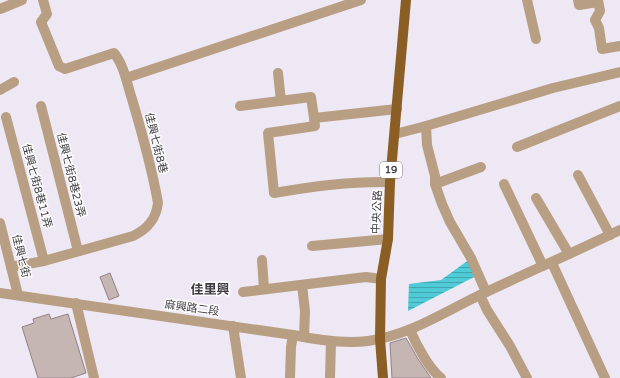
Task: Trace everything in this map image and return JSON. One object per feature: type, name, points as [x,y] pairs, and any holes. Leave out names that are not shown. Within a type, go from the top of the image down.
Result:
[{"type":"main road","name":"中央公路","points":[[383,378],[380,339],[382,279],[388,239],[390,182],[406,0]]},
{"type":"street","points":[[0,9],[22,0]]},
{"type":"street","name":"佳興七街8巷","points":[[11,267],[44,261],[78,250],[133,236],[141,232],[152,222],[157,212],[158,203],[145,143],[126,78],[117,57],[114,53],[65,69],[59,66],[40,22],[47,14],[43,0]]},
{"type":"street","points":[[126,78],[361,0]]},
{"type":"street","points":[[527,0],[536,39]]},
{"type":"street","points":[[578,0],[579,5],[598,1],[600,11],[595,20],[602,49],[620,46]]},
{"type":"street","points":[[394,134],[426,126],[553,88],[620,72]]},
{"type":"street","points":[[278,73],[281,101]]},
{"type":"street","points":[[0,90],[14,82]]},
{"type":"street","points":[[240,106],[311,97],[315,126],[268,133],[274,193],[323,185],[369,181],[390,182]]},
{"type":"street","name":"佳興七街8巷23弄","points":[[41,106],[78,250]]},
{"type":"street","points":[[518,147],[620,106]]},
{"type":"street","points":[[314,118],[397,109]]},
{"type":"street","name":"佳興七街8巷11弄","points":[[6,117],[44,261]]},
{"type":"street","points":[[426,126],[428,145],[435,176],[435,184],[442,204],[450,222],[471,258],[487,310],[510,346],[527,378]]},
{"type":"street","points":[[435,184],[481,167]]},
{"type":"street","points":[[578,175],[610,235]]},
{"type":"street","points":[[504,184],[605,378]]},
{"type":"street","points":[[536,198],[569,254]]},
{"type":"street","name":"佳興七街","points":[[0,223],[18,295]]},
{"type":"street","name":"麻興路二段","points":[[0,293],[331,341],[367,341],[380,339],[410,330],[483,293],[620,230]]},
{"type":"street","points":[[312,246],[388,239]]},
{"type":"street","points":[[262,260],[264,289]]},
{"type":"street","points":[[243,292],[366,277],[382,279]]},
{"type":"street","points":[[302,285],[305,311],[304,337]]},
{"type":"street","points":[[76,303],[94,378]]},
{"type":"street","points":[[233,326],[241,378]]},
{"type":"street","points":[[410,330],[415,343],[424,357],[441,378]]},
{"type":"street","points":[[290,378],[293,335]]},
{"type":"street","points":[[330,378],[331,341]]},
{"type":"water","points":[[470,259],[478,275],[408,311],[409,284],[441,280]]},
{"type":"building","points":[[110,273],[119,296],[109,300],[100,277]]},
{"type":"building","points":[[49,314],[51,319],[68,314],[86,373],[71,378],[38,378],[22,327],[34,323],[33,319]]},
{"type":"building","points":[[406,338],[431,378],[392,378],[390,343]]},
{"type":"district","name":"佳里興","points":[[210,290]]}]
